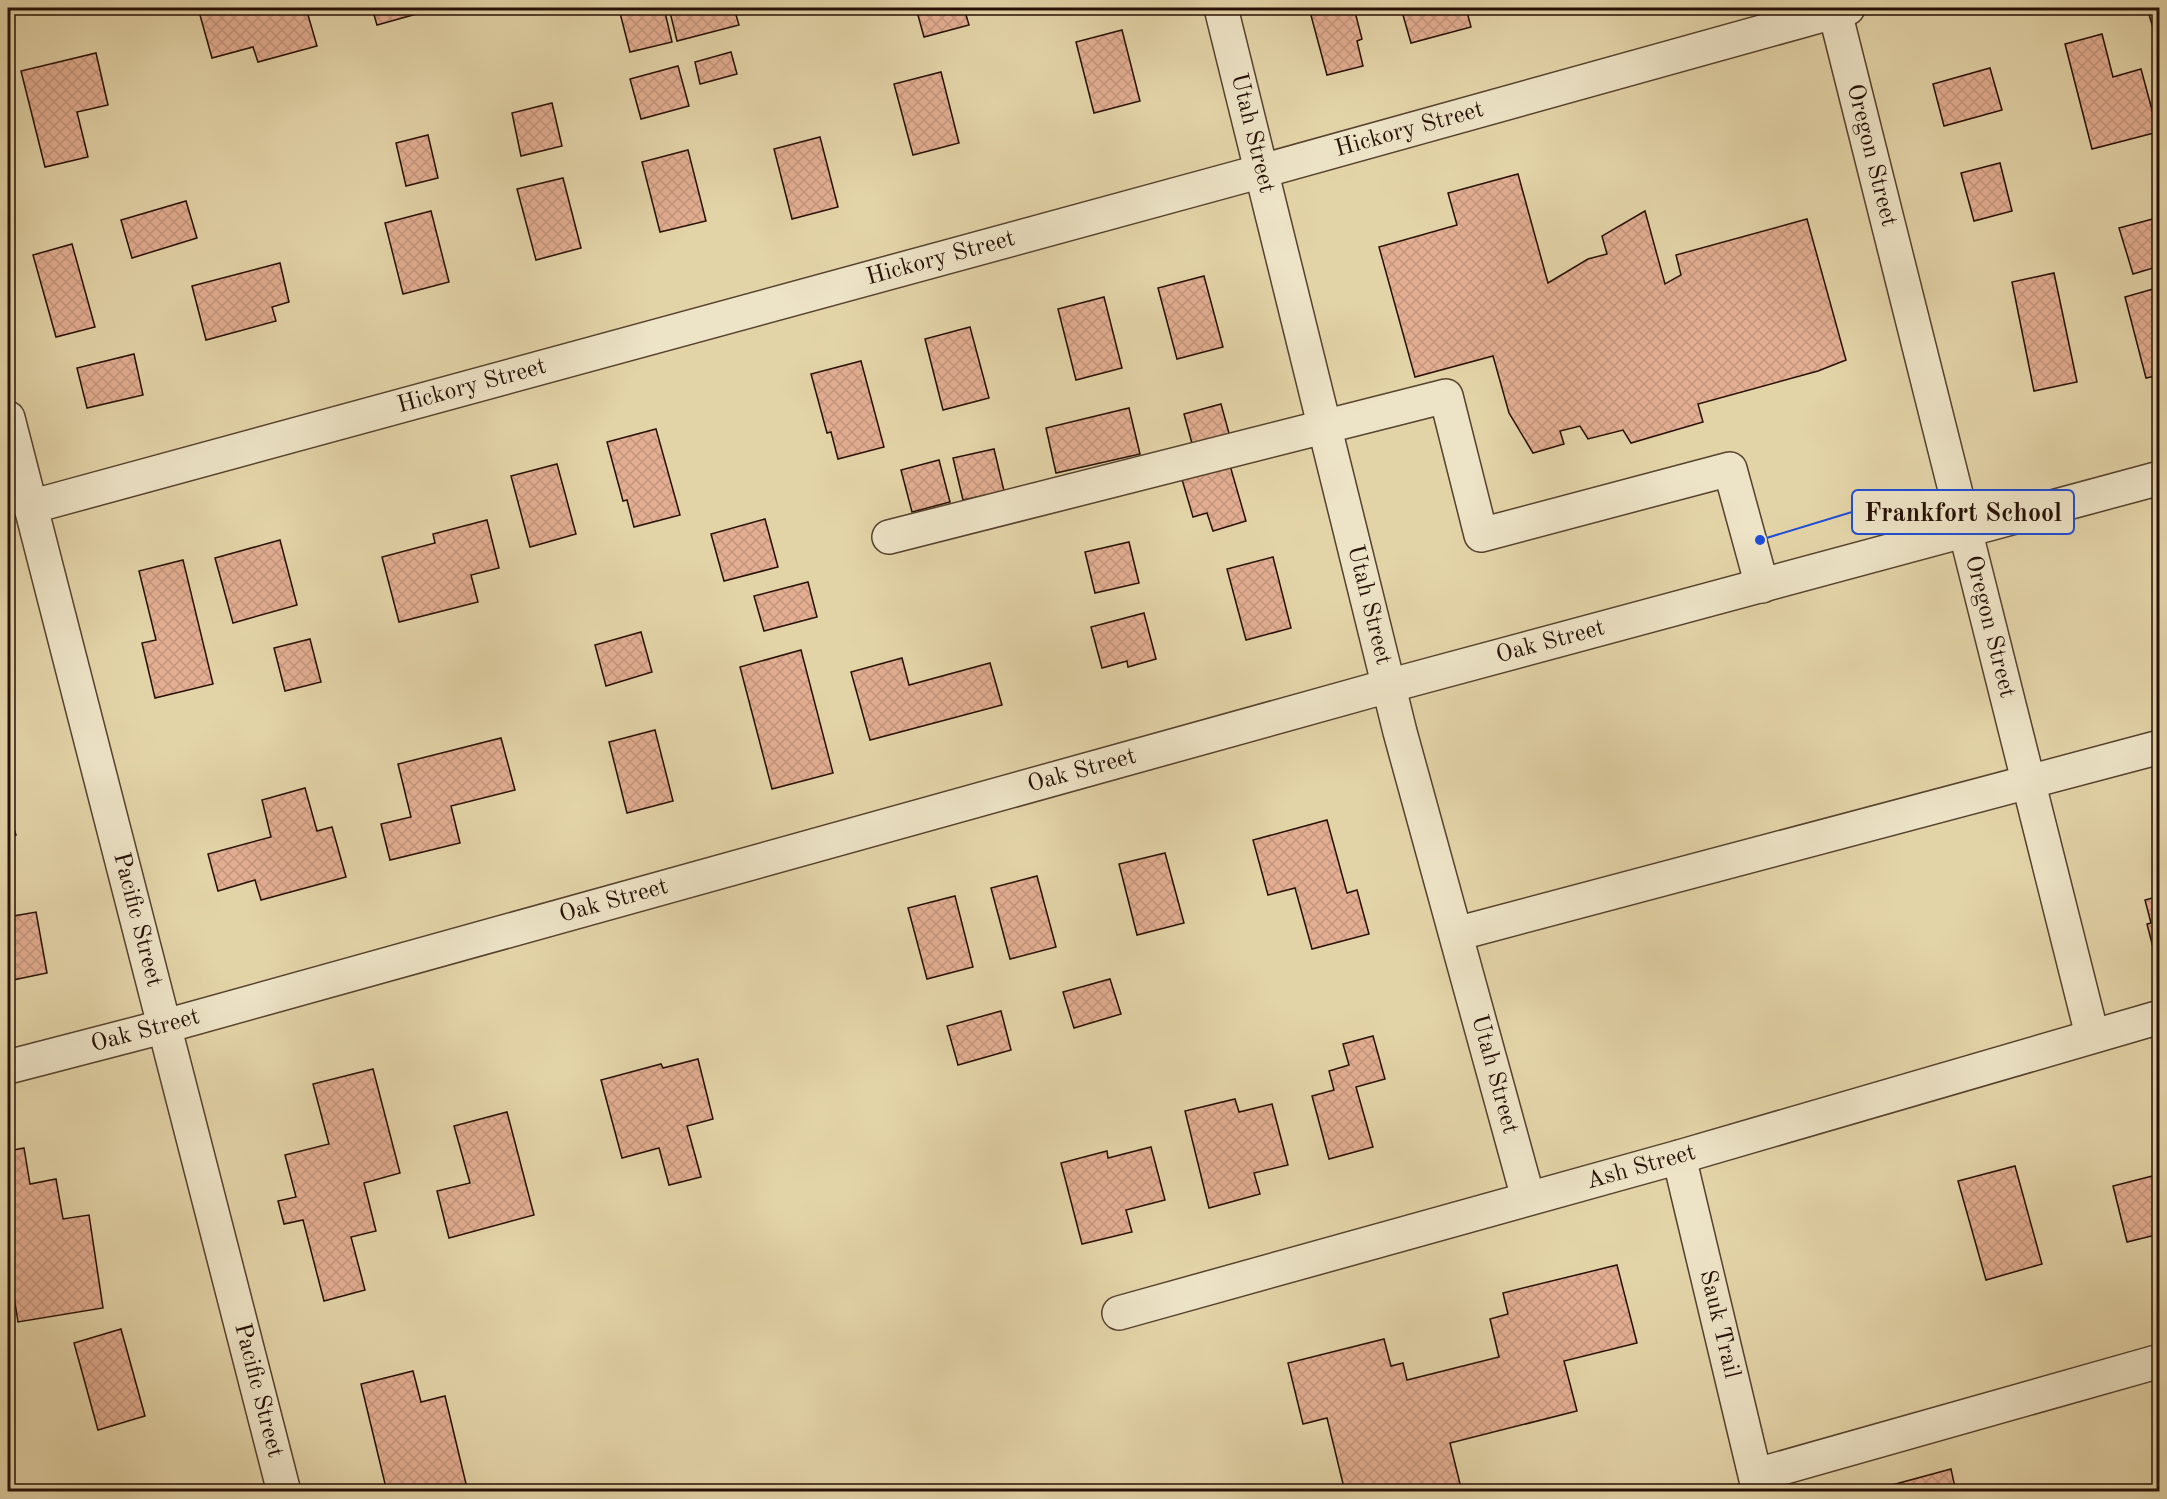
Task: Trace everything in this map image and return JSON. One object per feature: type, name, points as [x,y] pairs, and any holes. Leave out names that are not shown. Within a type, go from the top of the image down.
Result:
[{"type":"street","name":"Utah Street","points":[[1221,8],[1388,686],[1528,1198]]},
{"type":"street","name":"Hickory Street","points":[[30,507],[1262,171],[1839,9]]},
{"type":"street","name":"Oregon Street","points":[[1839,9],[1965,531],[2092,1035]]},
{"type":"street","points":[[889,537],[1446,396],[1480,535],[1730,469],[1762,586]]},
{"type":"street","name":"Pacific Street","points":[[8,418],[162,1027],[284,1491]]},
{"type":"street","name":"Oak Street","points":[[8,1067],[162,1027],[1388,686],[2160,478]]},
{"type":"street","points":[[1456,934],[2160,747]]},
{"type":"street","name":"Ash Street","points":[[1119,1313],[1679,1156],[2160,1017]]},
{"type":"street","name":"Sauk Trail","points":[[1679,1156],[1758,1483]]},
{"type":"street","points":[[1758,1483],[2160,1361]]},
{"type":"building","points":[[198,8],[306,8],[317,46],[258,62],[253,47],[212,58]]},
{"type":"building","points":[[372,8],[438,8],[377,25]]},
{"type":"building","points":[[664,8],[672,42],[630,52],[619,9]]},
{"type":"building","points":[[669,8],[734,8],[739,25],[677,41]]},
{"type":"building","points":[[916,8],[964,8],[969,25],[924,37]]},
{"type":"building","points":[[1309,8],[1354,8],[1362,39],[1357,41],[1363,66],[1327,75]]},
{"type":"building","points":[[1401,8],[1466,8],[1471,27],[1411,43]]},
{"type":"building","points":[[2147,8],[2160,8],[2160,51]]},
{"type":"building","points":[[1122,30],[1140,101],[1094,113],[1076,42]]},
{"type":"building","points":[[2102,34],[2113,77],[2141,69],[2158,132],[2092,149],[2065,44]]},
{"type":"building","points":[[731,52],[737,74],[700,84],[695,62]]},
{"type":"building","points":[[96,53],[108,105],[77,112],[88,157],[45,167],[21,71]]},
{"type":"building","points":[[678,66],[689,106],[641,119],[630,79]]},
{"type":"building","points":[[1990,68],[2002,110],[1944,126],[1933,84]]},
{"type":"building","points":[[941,72],[959,143],[913,155],[894,84]]},
{"type":"building","points":[[552,103],[562,146],[521,156],[512,113]]},
{"type":"building","points":[[428,135],[438,178],[406,186],[396,143]]},
{"type":"building","points":[[820,137],[838,207],[792,219],[774,149]]},
{"type":"building","points":[[688,150],[706,221],[660,232],[642,162]]},
{"type":"building","points":[[2000,163],[2012,211],[1974,221],[1961,173]]},
{"type":"building","points":[[1518,174],[1548,283],[1588,259],[1607,254],[1602,236],[1645,211],[1665,284],[1681,275],[1676,255],[1807,219],[1846,360],[1818,371],[1698,404],[1703,422],[1631,443],[1623,430],[1588,439],[1580,426],[1560,431],[1564,444],[1533,453],[1509,413],[1493,356],[1415,377],[1379,247],[1457,225],[1448,193]]},
{"type":"building","points":[[563,178],[581,248],[536,260],[517,189]]},
{"type":"building","points":[[186,201],[197,238],[132,258],[121,220]]},
{"type":"building","points":[[431,211],[449,282],[403,294],[385,223]]},
{"type":"building","points":[[2160,217],[2160,266],[2133,274],[2119,228]]},
{"type":"building","points":[[72,244],[95,327],[56,337],[33,255]]},
{"type":"building","points":[[280,263],[289,302],[272,307],[276,321],[206,340],[192,286]]},
{"type":"building","points":[[2054,273],[2077,382],[2034,391],[2012,282]]},
{"type":"building","points":[[1204,276],[1223,347],[1177,359],[1158,288]]},
{"type":"building","points":[[2160,287],[2160,375],[2146,378],[2125,297]]},
{"type":"building","points":[[1104,297],[1122,368],[1076,380],[1058,309]]},
{"type":"building","points":[[970,327],[989,398],[943,410],[925,339]]},
{"type":"building","points":[[134,354],[143,395],[87,408],[77,368]]},
{"type":"building","points":[[861,361],[884,447],[838,459],[831,432],[827,433],[811,374]]},
{"type":"building","points":[[1221,404],[1230,437],[1193,447],[1184,414]]},
{"type":"building","points":[[1129,408],[1140,454],[1056,473],[1046,428]]},
{"type":"building","points":[[656,429],[680,515],[634,527],[627,500],[623,501],[607,442]]},
{"type":"building","points":[[994,449],[1004,491],[963,500],[953,458]]},
{"type":"building","points":[[939,460],[950,502],[912,512],[901,470]]},
{"type":"building","points":[[1229,462],[1246,521],[1213,531],[1207,513],[1193,517],[1181,476]]},
{"type":"building","points":[[557,464],[576,534],[530,547],[511,476]]},
{"type":"building","points":[[765,519],[778,567],[724,581],[711,534]]},
{"type":"building","points":[[487,520],[499,568],[471,575],[478,602],[399,622],[382,557],[435,543],[433,534]]},
{"type":"building","points":[[280,540],[297,605],[233,623],[215,558]]},
{"type":"building","points":[[1129,542],[1139,583],[1095,593],[1085,552]]},
{"type":"building","points":[[1273,557],[1291,628],[1246,640],[1227,569]]},
{"type":"building","points":[[183,560],[213,684],[155,698],[142,643],[156,640],[139,571]]},
{"type":"building","points":[[808,582],[817,617],[764,631],[754,596]]},
{"type":"building","points":[[1144,613],[1156,659],[1128,667],[1127,661],[1102,668],[1091,627]]},
{"type":"building","points":[[641,632],[652,672],[606,686],[595,645]]},
{"type":"building","points":[[310,639],[321,682],[285,691],[274,648]]},
{"type":"building","points":[[801,650],[833,773],[772,789],[740,667]]},
{"type":"building","points":[[902,658],[909,685],[990,663],[1002,705],[870,740],[851,672]]},
{"type":"building","points":[[655,730],[673,801],[627,813],[609,742]]},
{"type":"building","points":[[501,738],[515,790],[451,806],[460,843],[390,860],[381,824],[411,817],[398,764]]},
{"type":"building","points":[[305,788],[317,831],[332,827],[346,877],[261,900],[255,880],[218,891],[208,854],[271,837],[262,800]]},
{"type":"building","points":[[8,809],[16,835],[8,838]]},
{"type":"building","points":[[1327,820],[1347,893],[1357,890],[1369,934],[1312,949],[1295,888],[1268,895],[1253,840]]},
{"type":"building","points":[[1165,853],[1184,923],[1137,935],[1119,864]]},
{"type":"building","points":[[1037,876],[1056,947],[1010,959],[991,888]]},
{"type":"building","points":[[955,896],[973,967],[927,979],[908,908]]},
{"type":"building","points":[[2160,896],[2160,958],[2156,959],[2147,924],[2151,923],[2145,900]]},
{"type":"building","points":[[36,912],[47,973],[8,981],[8,917]]},
{"type":"building","points":[[1110,979],[1121,1014],[1074,1028],[1063,992]]},
{"type":"building","points":[[1001,1011],[1011,1050],[958,1065],[947,1026]]},
{"type":"building","points":[[1373,1036],[1385,1079],[1356,1087],[1373,1147],[1329,1159],[1312,1096],[1334,1090],[1329,1071],[1349,1065],[1343,1044]]},
{"type":"building","points":[[698,1059],[713,1119],[687,1126],[701,1177],[669,1185],[659,1148],[622,1158],[601,1080],[661,1064],[663,1068]]},
{"type":"building","points":[[373,1069],[400,1173],[364,1183],[376,1231],[351,1237],[365,1290],[324,1301],[303,1220],[284,1224],[278,1201],[296,1197],[285,1155],[329,1144],[313,1084]]},
{"type":"building","points":[[1235,1099],[1239,1112],[1272,1104],[1288,1165],[1254,1173],[1260,1194],[1209,1208],[1185,1111]]},
{"type":"building","points":[[507,1112],[534,1215],[449,1238],[437,1191],[470,1183],[454,1126]]},
{"type":"building","points":[[1151,1147],[1165,1200],[1126,1210],[1132,1232],[1082,1244],[1061,1163],[1107,1151],[1108,1158]]},
{"type":"building","points":[[24,1148],[30,1184],[56,1179],[63,1219],[89,1215],[103,1308],[18,1322],[8,1258],[8,1151]]},
{"type":"building","points":[[2015,1166],[2042,1264],[1986,1280],[1958,1181]]},
{"type":"building","points":[[2160,1174],[2160,1234],[2127,1242],[2113,1186]]},
{"type":"building","points":[[1617,1265],[1637,1343],[1564,1361],[1577,1411],[1450,1443],[1462,1492],[1345,1492],[1327,1418],[1303,1424],[1288,1363],[1384,1339],[1391,1366],[1403,1363],[1407,1380],[1499,1357],[1490,1319],[1508,1314],[1503,1293]]},
{"type":"building","points":[[121,1329],[145,1416],[98,1430],[74,1343]]},
{"type":"building","points":[[413,1371],[421,1402],[445,1396],[467,1488],[452,1492],[387,1492],[361,1384]]},
{"type":"building","points":[[1951,1469],[1956,1492],[1866,1492]]},
{"type":"place","name":"Frankfort School","points":[[1760,540]]}]
